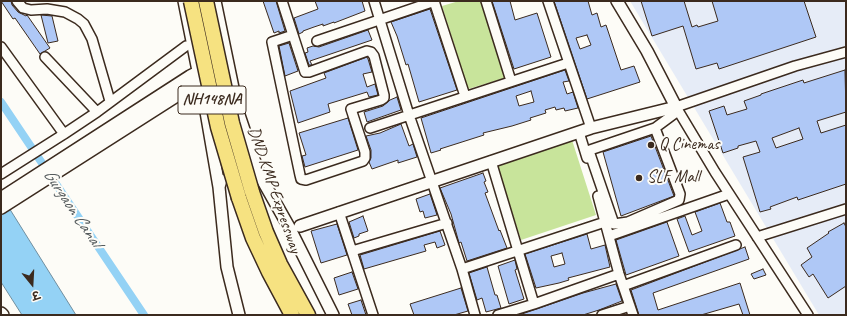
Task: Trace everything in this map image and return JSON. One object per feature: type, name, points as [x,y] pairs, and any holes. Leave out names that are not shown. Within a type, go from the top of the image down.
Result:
[{"type":"highway","name":"DND KMP Expressway","points":[[191,1],[218,127],[238,198],[266,266],[292,315]]},
{"type":"highway","name":"DND KMP Expressway","points":[[206,1],[232,123],[252,192],[266,232],[280,264],[308,315]]},
{"type":"street","points":[[17,1],[24,8],[31,10],[46,9],[65,12],[84,24],[92,39],[110,101]]},
{"type":"street","points":[[184,1],[201,76],[219,187],[227,267],[239,315]]},
{"type":"street","points":[[215,1],[238,112],[259,174],[289,227],[333,315]]},
{"type":"street","points":[[282,1],[305,72],[371,52],[374,56],[384,95],[384,98],[381,100],[351,109],[366,158],[363,161],[306,180],[301,179],[300,175],[272,42],[293,35]]},
{"type":"street","points":[[374,1],[409,115],[462,269],[475,315]]},
{"type":"street","points":[[317,40],[435,1],[465,96]]},
{"type":"street","points":[[486,1],[511,81]]},
{"type":"street","points":[[548,1],[591,128]]},
{"type":"street","points":[[617,1],[647,50],[677,109],[729,194],[808,315]]},
{"type":"street","points":[[1,174],[53,142],[97,112],[186,46]]},
{"type":"street","points":[[1,47],[64,134]]},
{"type":"street","points":[[300,226],[432,180],[591,128],[677,109],[795,66],[846,52]]},
{"type":"street","points":[[45,57],[97,112]]},
{"type":"street","points":[[370,128],[568,63]]},
{"type":"street","points":[[1,208],[6,198],[20,191],[201,76],[228,64]]},
{"type":"street","points":[[656,128],[680,194],[679,200],[628,222],[614,224],[590,154],[590,150],[656,128],[677,109]]},
{"type":"street","points":[[579,132],[619,274],[631,311],[602,315]]},
{"type":"street","points":[[491,161],[534,304]]},
{"type":"street","points":[[219,187],[221,180],[228,175],[239,173],[259,174]]},
{"type":"street","points":[[609,236],[729,194]]},
{"type":"street","points":[[757,237],[846,209]]},
{"type":"street","points":[[339,212],[373,315]]},
{"type":"street","points":[[462,269],[605,222]]},
{"type":"street","points":[[352,251],[446,223]]},
{"type":"street","points":[[624,286],[736,245]]},
{"type":"street","points":[[498,315],[619,274]]},
{"type":"shaded area","points":[[630,1],[846,1],[846,315],[819,315]]},
{"type":"green space","points":[[459,1],[481,1],[505,78],[468,89],[442,6]]},
{"type":"green space","points":[[572,140],[596,215],[521,240],[497,165]]},
{"type":"water","points":[[1,195],[76,315],[22,315],[1,282]]},
{"type":"building","points":[[1,1],[11,1],[12,5],[18,12],[26,16],[27,15],[50,48],[40,54],[15,18],[13,19]]},
{"type":"building","points":[[263,1],[276,1],[285,31],[274,33]]},
{"type":"building","points":[[315,1],[362,1],[365,11],[334,23],[314,27],[299,34],[294,18],[318,9]]},
{"type":"building","points":[[492,1],[510,1],[515,20],[537,13],[551,57],[514,69]]},
{"type":"building","points":[[554,1],[588,1],[592,15],[597,13],[601,27],[606,25],[621,70],[634,66],[640,82],[587,99]],"holes":[[[587,35],[591,45],[580,49],[576,38]]]},
{"type":"building","points":[[641,1],[684,1],[692,27],[697,25],[698,27],[718,21],[712,1],[804,1],[816,37],[719,69],[717,63],[696,69],[683,26],[652,36]]},
{"type":"building","points":[[430,9],[457,90],[419,102],[408,64],[406,65],[391,22]]},
{"type":"building","points":[[41,15],[52,16],[58,41],[48,43]]},
{"type":"building","points":[[368,30],[372,40],[310,61],[312,65],[309,65],[305,53],[308,52],[307,48],[313,46],[319,47]]},
{"type":"building","points":[[289,43],[298,71],[285,76],[279,46]]},
{"type":"building","points":[[367,57],[372,72],[363,74],[367,87],[375,84],[378,95],[369,97],[367,92],[328,104],[330,112],[298,123],[290,91],[326,78],[324,73]]},
{"type":"building","points":[[565,70],[569,81],[563,82],[567,94],[573,92],[578,108],[565,111],[564,108],[556,110],[555,107],[545,110],[546,113],[530,118],[531,120],[483,133],[484,135],[431,153],[421,118]],"holes":[[[531,91],[534,102],[519,106],[516,96]]]},
{"type":"building","points":[[845,70],[846,112],[817,121],[821,133],[846,125],[846,184],[798,200],[797,197],[770,207],[771,209],[760,212],[743,157],[760,152],[756,141],[738,146],[738,148],[723,153],[709,111],[724,106],[727,115],[747,109],[744,101],[803,80],[804,83]],"holes":[[[799,128],[803,139],[776,148],[772,138]]]},
{"type":"building","points":[[397,97],[401,110],[367,122],[364,112],[383,106],[390,100]]},
{"type":"building","points":[[348,118],[358,150],[305,167],[302,156],[306,155],[299,133]]},
{"type":"building","points":[[401,124],[409,146],[413,144],[417,157],[398,163],[398,160],[372,169],[369,162],[371,158],[371,150],[366,136],[380,133]]},
{"type":"building","points":[[651,136],[674,196],[621,216],[603,152]]},
{"type":"building","points":[[483,173],[486,181],[484,182],[488,192],[485,193],[507,248],[467,261],[461,242],[459,243],[451,214],[440,188]]},
{"type":"building","points":[[430,194],[437,215],[425,218],[423,211],[420,212],[416,199]]},
{"type":"building","points":[[720,203],[727,222],[730,222],[735,236],[689,252],[677,219],[685,216],[692,235],[702,231],[695,212]]},
{"type":"building","points":[[363,216],[368,231],[359,234],[359,236],[354,238],[349,222]]},
{"type":"building","points":[[667,222],[679,256],[626,275],[616,240]]},
{"type":"building","points":[[844,223],[846,227],[846,286],[828,298],[813,274],[809,277],[801,265],[812,257],[807,248],[829,233],[828,232]]},
{"type":"building","points":[[337,224],[347,255],[321,263],[311,231]]},
{"type":"building","points":[[440,231],[445,245],[437,248],[435,242],[424,245],[426,251],[364,269],[360,255]]},
{"type":"building","points":[[587,234],[591,249],[605,245],[610,267],[568,278],[569,280],[559,283],[536,288],[525,254]],"holes":[[[562,253],[565,264],[554,267],[551,256]]]},
{"type":"building","points":[[745,247],[749,259],[653,293],[658,310],[740,283],[750,315],[743,315],[739,304],[701,315],[639,315],[631,290]]},
{"type":"building","points":[[515,260],[517,269],[515,270],[524,299],[509,304],[498,266]]},
{"type":"building","points":[[487,267],[495,295],[497,295],[501,308],[486,312],[482,298],[477,300],[469,273]]},
{"type":"building","points":[[763,269],[766,275],[754,279],[751,274]]},
{"type":"building","points":[[352,272],[358,289],[339,295],[334,278]]},
{"type":"building","points":[[616,284],[622,301],[599,310],[583,315],[519,315],[583,293]]},
{"type":"building","points":[[461,288],[468,311],[454,315],[414,315],[410,304]]},
{"type":"building","points":[[361,300],[366,315],[352,315],[348,304]]},
{"type":"waterway","name":"Gurgaon Canal","points":[[1,102],[144,315]]},
{"type":"place","name":"Q Cinemas","points":[[651,145]]},
{"type":"place","name":"SLF Mall","points":[[639,178]]}]
